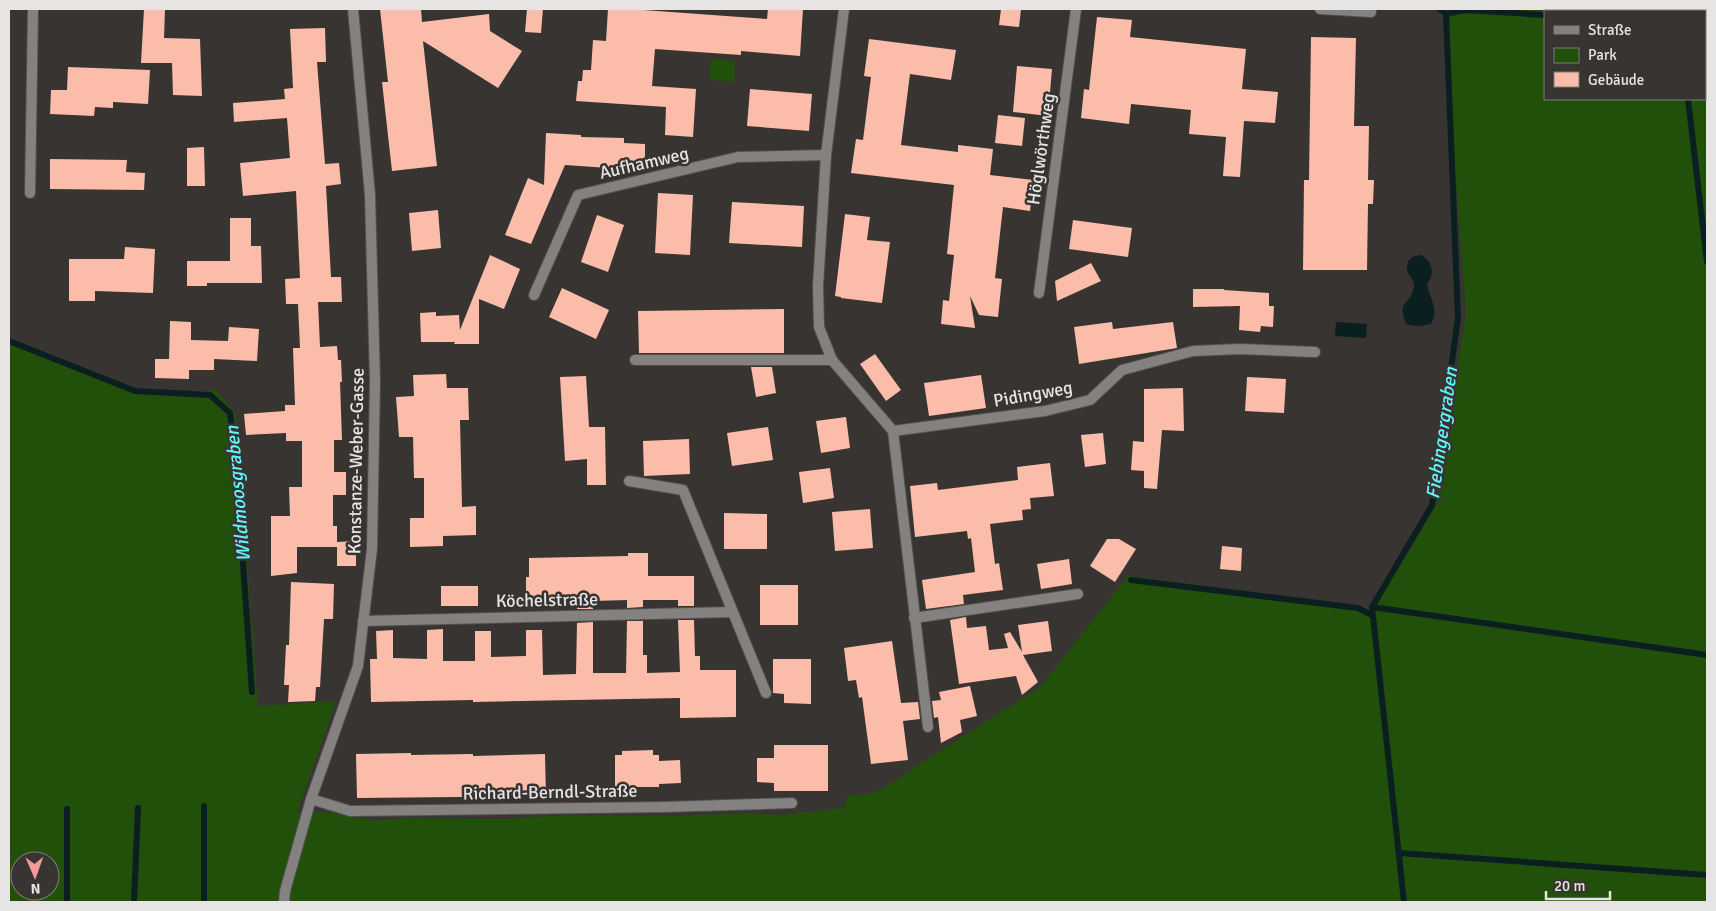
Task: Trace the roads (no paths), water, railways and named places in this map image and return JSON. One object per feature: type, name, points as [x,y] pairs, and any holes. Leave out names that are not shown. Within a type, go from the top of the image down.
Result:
[{"type":"street","points":[[30,193],[33,9]]},
{"type":"street","name":"Konstanze-Weber-Gasse","points":[[284,902],[285,891],[311,799],[358,666],[372,549],[375,381],[370,195],[353,9]]},
{"type":"street","points":[[844,9],[826,155],[818,286],[820,327],[832,360],[893,432],[928,727]]},
{"type":"street","name":"Höglwörthweg","points":[[1039,293],[1076,9]]},
{"type":"street","points":[[1320,9],[1371,12]]},
{"type":"street","name":"Aufhamweg","points":[[534,295],[578,195],[738,157],[826,155]]},
{"type":"street","name":"Pidingweg","points":[[893,432],[1045,411],[1090,400],[1122,370],[1193,351],[1240,349],[1314,352]]},
{"type":"street","points":[[635,360],[832,360]]},
{"type":"street","points":[[629,481],[683,490],[766,693]]},
{"type":"street","points":[[914,618],[1078,594]]},
{"type":"street","name":"Köchelstraße","points":[[363,621],[732,612]]},
{"type":"street","name":"Richard-Berndl-Straße","points":[[311,799],[350,811],[664,807],[792,803]]},
{"type":"water","points":[[1421,255],[1430,264],[1432,272],[1427,284],[1434,313],[1431,324],[1412,326],[1406,324],[1403,316],[1403,306],[1410,297],[1414,287],[1407,267],[1408,261],[1414,256]]},
{"type":"water","points":[[1336,322],[1367,324],[1366,338],[1335,336]]},
{"type":"waterway","name":"Fiebingergraben","points":[[1404,902],[1372,607],[1432,505],[1458,318],[1446,14],[1440,9]]},
{"type":"waterway","points":[[1446,14],[1465,10],[1544,15]]},
{"type":"waterway","points":[[1688,100],[1707,262]]},
{"type":"waterway","name":"Wildmoosgraben","points":[[9,341],[135,391],[210,395],[230,413],[235,448],[252,692]]},
{"type":"waterway","points":[[1131,580],[1358,608],[1372,615]]},
{"type":"waterway","points":[[1372,607],[1707,655]]},
{"type":"waterway","points":[[204,806],[204,902]]},
{"type":"waterway","points":[[134,902],[138,808]]},
{"type":"waterway","points":[[67,809],[67,902]]},
{"type":"waterway","points":[[1399,853],[1707,875]]}]
